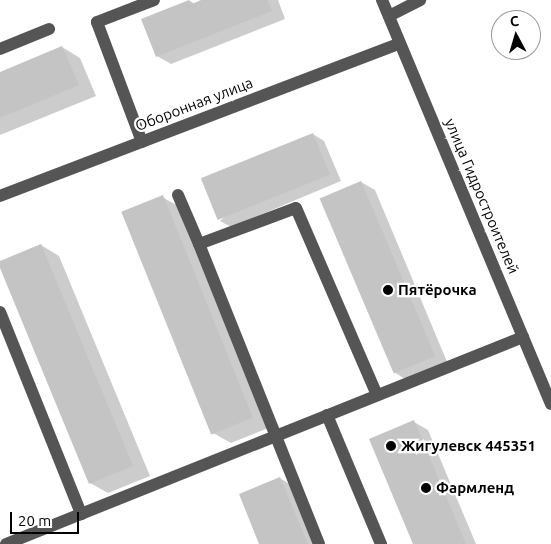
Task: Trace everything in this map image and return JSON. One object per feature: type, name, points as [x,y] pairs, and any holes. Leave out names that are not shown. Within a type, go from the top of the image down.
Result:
[{"type":"street","points":[[142,142],[97,22],[154,0]]},
{"type":"street","name":"улица Гидростроителей","points":[[382,0],[551,404]]},
{"type":"street","points":[[389,16],[420,0]]},
{"type":"street","points":[[0,49],[49,29]]},
{"type":"street","name":"Оборонная улица","points":[[0,196],[400,43]]},
{"type":"street","points":[[178,195],[319,544]]},
{"type":"street","points":[[199,244],[296,208],[377,395]]},
{"type":"street","points":[[1,317],[81,514]]},
{"type":"street","points":[[6,544],[523,337]]},
{"type":"street","points":[[327,415],[382,544]]},
{"type":"building","points":[[189,0],[192,4],[201,0],[267,0],[272,11],[156,57],[141,19]]},
{"type":"building","points":[[62,46],[79,85],[0,118],[0,72]]},
{"type":"building","points":[[313,133],[330,175],[218,220],[201,178]]},
{"type":"building","points":[[361,181],[435,356],[394,373],[320,199]]},
{"type":"building","points":[[163,195],[253,418],[211,434],[121,212]]},
{"type":"building","points":[[41,244],[133,466],[89,484],[0,268],[0,261]]},
{"type":"building","points":[[414,420],[466,544],[413,544],[369,439]]},
{"type":"building","points":[[280,477],[308,544],[259,544],[239,494]]},
{"type":"place","name":"Пятёрочка","points":[[388,290]]},
{"type":"place","name":"Жигулевск 445351","points":[[391,446]]},
{"type":"place","name":"Фармленд","points":[[426,488]]}]
